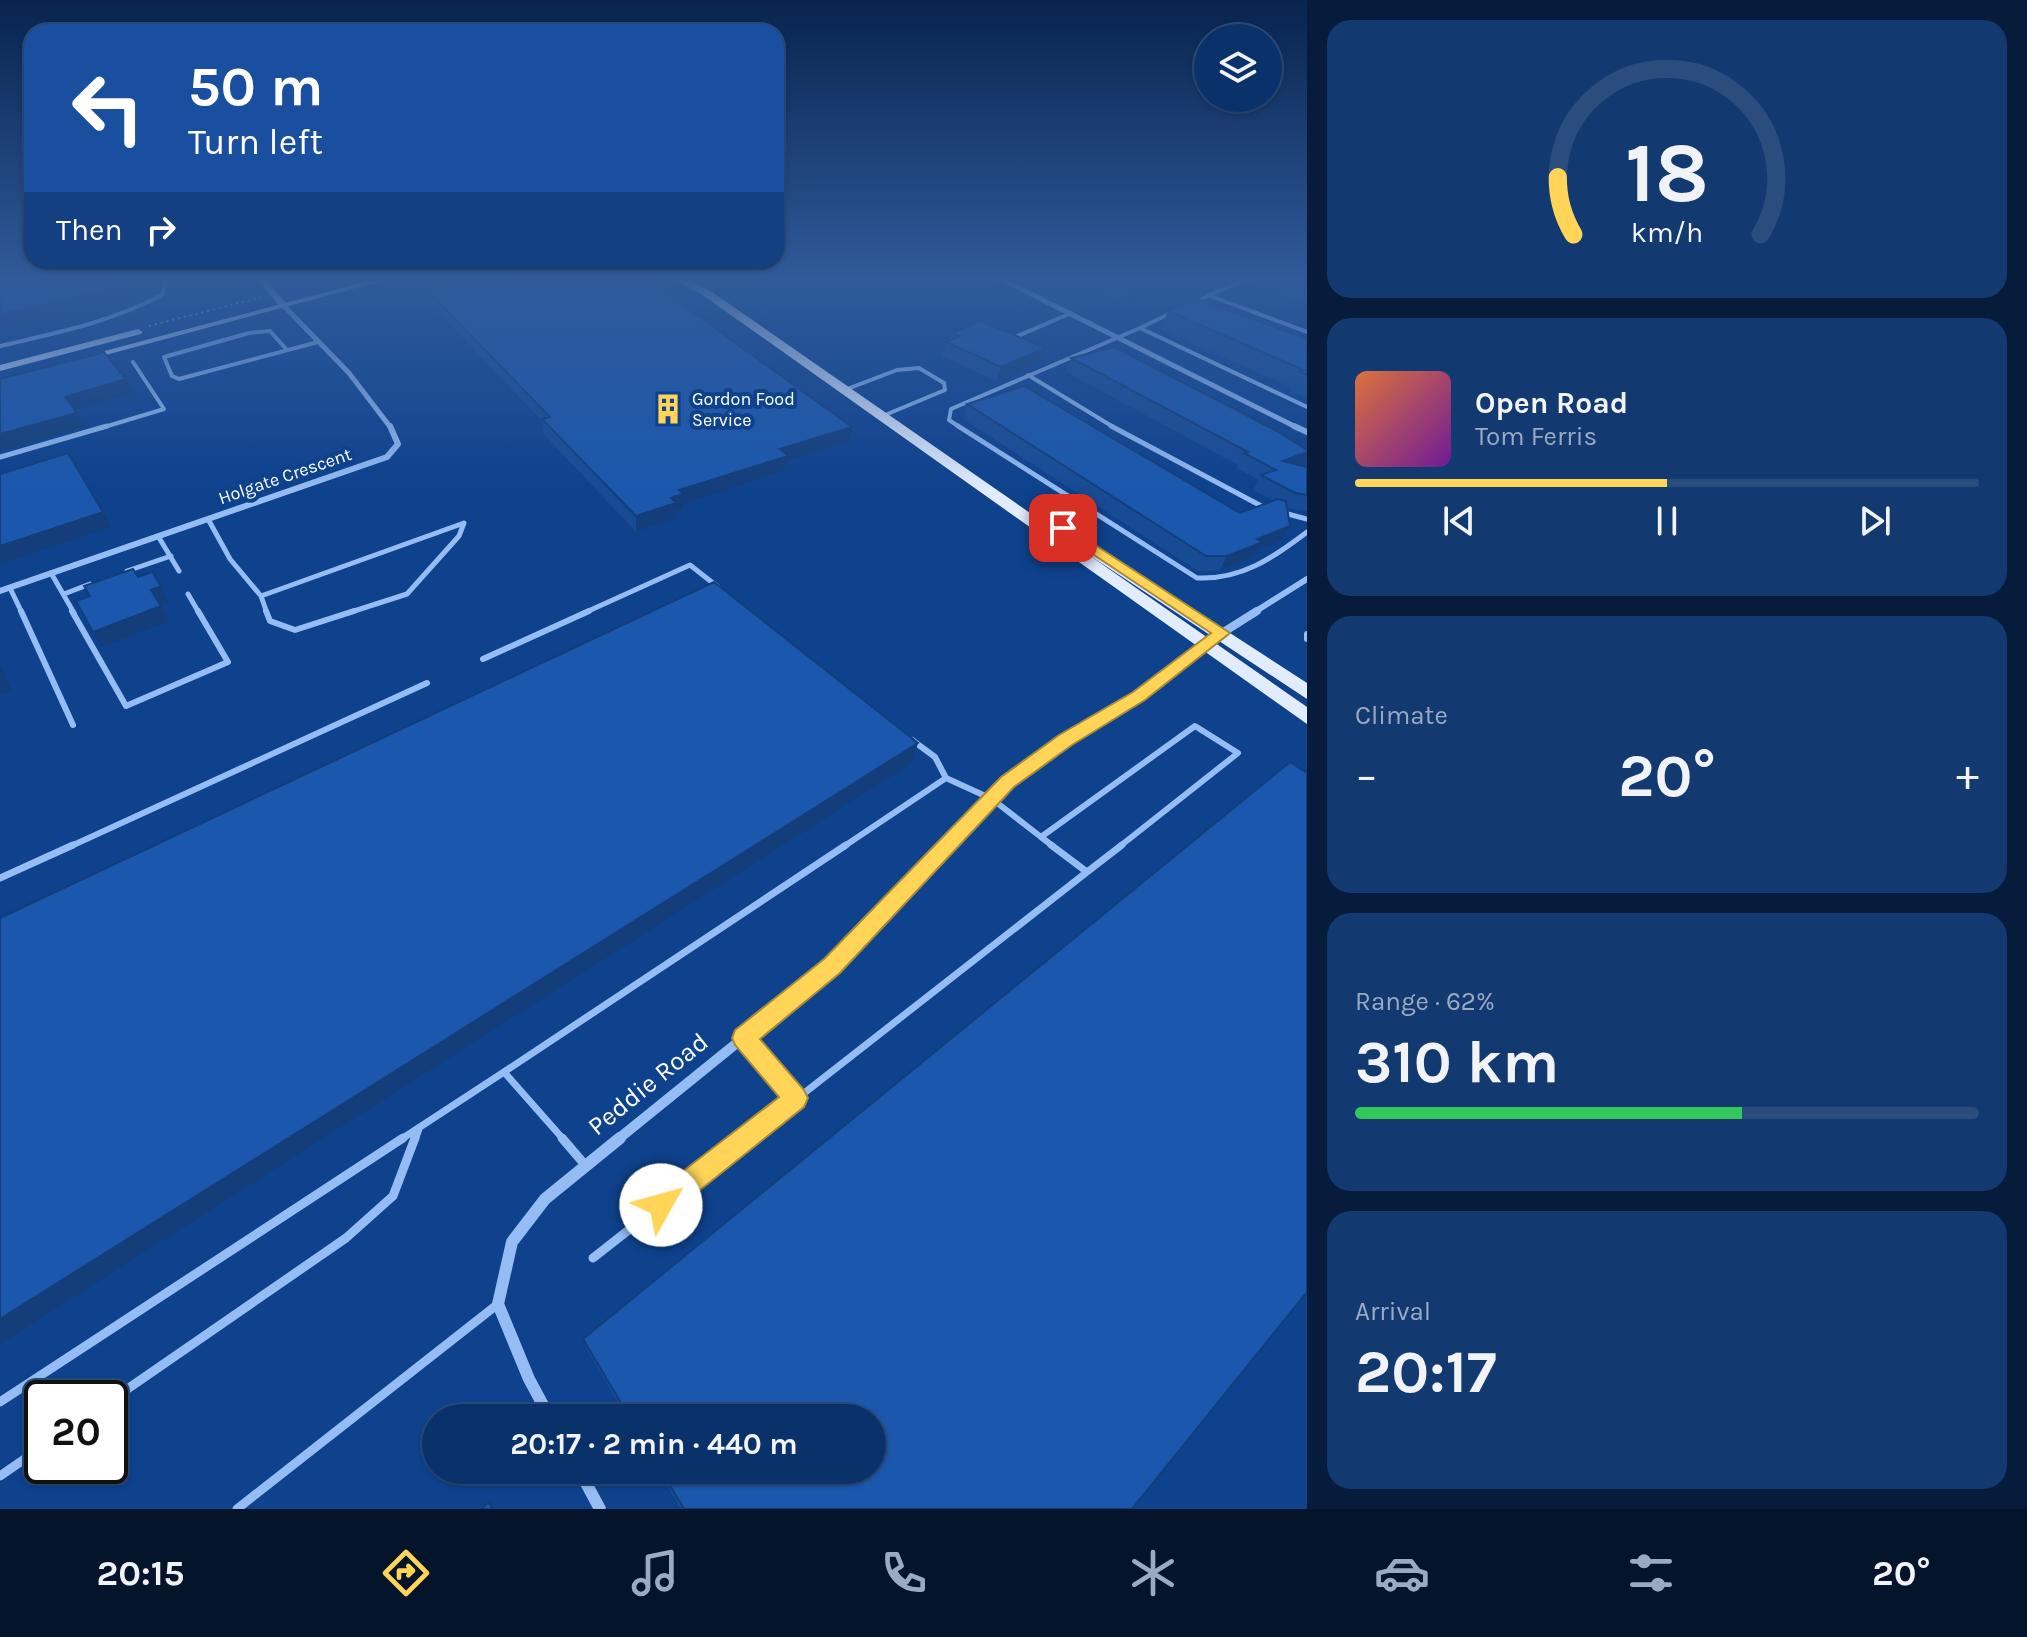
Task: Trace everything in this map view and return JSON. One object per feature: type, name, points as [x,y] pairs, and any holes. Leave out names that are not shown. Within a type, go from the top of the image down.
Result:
[{"type":"main road","points":[[0,368],[78,349]]},
{"type":"main road","points":[[0,380],[108,349]]},
{"type":"main road","points":[[789,349],[1307,717]]},
{"type":"main road","points":[[987,487],[1063,528],[1307,692]]},
{"type":"street","name":"Holgate Crescent","points":[[0,591],[387,457],[398,444],[396,432],[324,349]]},
{"type":"street","points":[[1144,349],[1307,432]]},
{"type":"street","name":"Peddie Road","points":[[498,1304],[512,1242],[545,1199],[832,966],[1007,782],[1065,740],[1139,696],[1222,633],[1307,579]]},
{"type":"street","points":[[498,1304],[542,1404]]},
{"type":"street","points":[[587,1484],[600,1509]]},
{"type":"lane","points":[[191,349],[164,357],[172,376],[179,379],[287,350]]},
{"type":"lane","points":[[1087,349],[951,409],[949,420],[1197,578],[1218,581],[1266,563],[1307,532]]},
{"type":"lane","points":[[1185,349],[1307,407]]},
{"type":"lane","points":[[0,457],[164,409],[133,362]]},
{"type":"lane","points":[[847,389],[897,370],[919,368],[944,383],[945,390],[885,415]]},
{"type":"lane","points":[[1028,375],[1101,420],[1261,506],[1307,519]]},
{"type":"lane","points":[[208,519],[230,559],[261,596],[270,621],[295,630],[407,594],[459,536],[464,523],[261,596]]},
{"type":"lane","points":[[158,536],[179,571]]},
{"type":"lane","points":[[117,575],[171,556]]},
{"type":"lane","points":[[483,659],[690,565],[727,594]]},
{"type":"lane","points":[[51,573],[126,706],[228,662],[188,594]]},
{"type":"lane","points":[[64,594],[104,580]]},
{"type":"lane","points":[[10,588],[73,725]]},
{"type":"lane","points":[[0,878],[427,683]]},
{"type":"lane","points":[[593,1258],[1238,753],[1195,726],[1041,837]]},
{"type":"lane","points":[[910,738],[935,757],[946,778],[992,799],[1087,872]]},
{"type":"lane","points":[[0,1402],[419,1129],[946,778]]},
{"type":"lane","points":[[744,1038],[796,1098]]},
{"type":"lane","points":[[504,1072],[586,1166]]},
{"type":"lane","points":[[128,1389],[346,1238],[393,1196],[419,1129]]},
{"type":"lane","points":[[237,1509],[498,1304]]},
{"type":"lane","points":[[0,1476],[24,1459]]},
{"type":"building","name":"Gordon Food Service","points":[[485,349],[745,349],[852,427],[780,449],[788,456],[679,490],[683,494],[671,498],[676,503],[636,516],[542,419],[550,417]]},
{"type":"building","points":[[962,349],[1042,349],[1001,367]]},
{"type":"building","points":[[1105,349],[1119,349],[1277,431],[1307,450],[1283,461],[1307,467],[1307,495],[1295,493],[1261,475],[1276,470],[1244,453],[1248,452],[1071,358]]},
{"type":"building","points":[[1257,349],[1307,349],[1307,375],[1300,372],[1304,370]]},
{"type":"building","points":[[104,352],[126,379],[65,397],[77,413],[0,434],[0,379]]},
{"type":"building","points":[[1024,386],[1240,513],[1278,499],[1286,501],[1290,526],[1257,539],[1263,542],[1227,556],[1206,556],[967,404]]},
{"type":"building","points":[[68,453],[103,512],[0,546],[0,474]]},
{"type":"building","points":[[133,569],[138,577],[152,572],[161,586],[151,590],[161,606],[93,632],[76,601],[90,596],[84,586]]},
{"type":"building","points":[[714,582],[918,743],[0,1319],[0,918]]},
{"type":"building","points":[[1290,762],[1307,773],[1307,1292],[1132,1509],[684,1509],[669,1484],[886,1484],[886,1404],[622,1404],[583,1339]]},
{"type":"place","name":"Gordon Food Service","points":[[668,409]]},
{"type":"route","points":[[661,1205],[796,1098],[744,1038],[832,966],[1007,782],[1065,740],[1139,696],[1222,633],[1063,528]]}]
